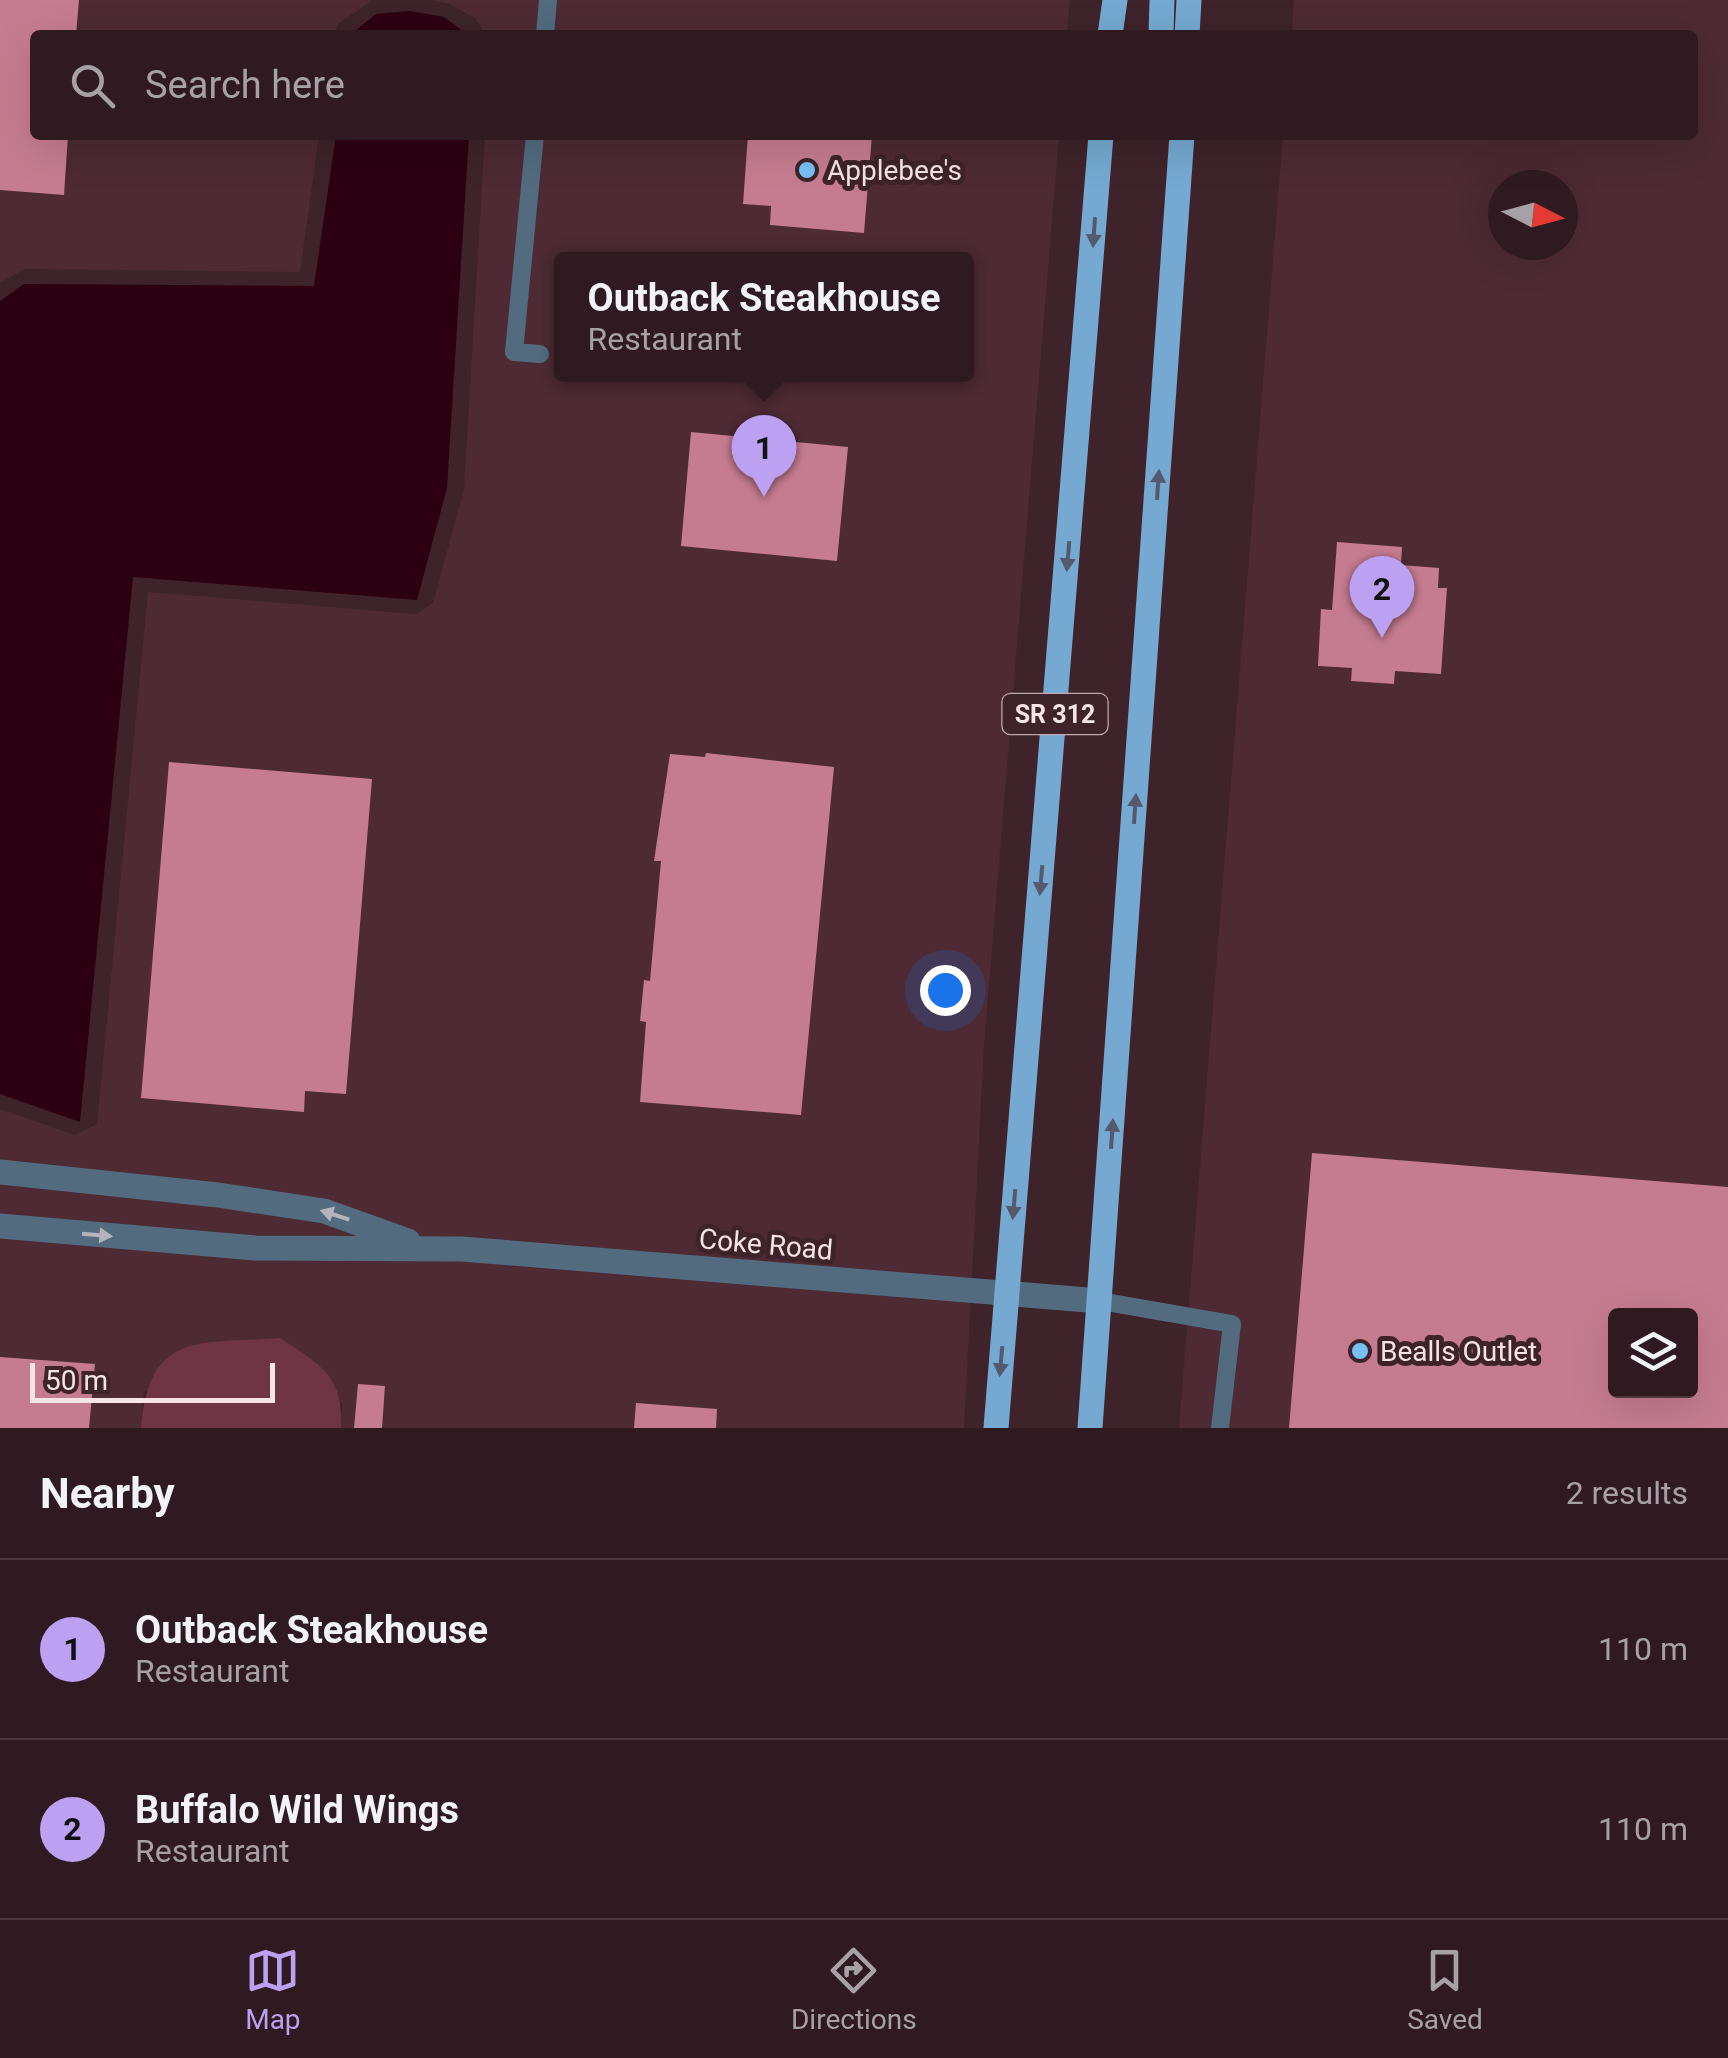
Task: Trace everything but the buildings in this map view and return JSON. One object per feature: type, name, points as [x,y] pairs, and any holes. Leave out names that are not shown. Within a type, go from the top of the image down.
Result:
[{"type":"main road","points":[[1111,30],[1115,0]]},
{"type":"main road","points":[[1161,30],[1162,0]]},
{"type":"main road","points":[[1187,30],[1189,0]]},
{"type":"main road","name":"SR 312","points":[[996,1428],[1102,140]]},
{"type":"main road","points":[[1169,140],[1179,180]]},
{"type":"main road","name":"SR 312","points":[[1090,1428],[1182,140]]},
{"type":"street","name":"Coke Road","points":[[0,1172],[218,1194],[324,1211],[426,1248]]},
{"type":"street","name":"Coke Road","points":[[0,1226],[255,1248],[426,1248],[1100,1300]]},
{"type":"lane","points":[[545,30],[548,0]]},
{"type":"lane","points":[[535,140],[514,352],[540,354]]},
{"type":"lane","points":[[1100,1300],[1232,1324],[1220,1428]]},
{"type":"shaded area","points":[[0,0],[373,0],[335,30],[30,30],[30,140],[318,140],[300,272],[24,269],[0,283]]},
{"type":"shaded area","points":[[430,0],[1070,0],[1067,30],[482,30],[475,18],[447,3]]},
{"type":"shaded area","points":[[1294,0],[1728,0],[1728,1428],[1179,1428],[1283,140],[1698,140],[1698,30],[1292,30]]},
{"type":"shaded area","points":[[410,11],[444,17],[461,30],[356,30],[376,14]]},
{"type":"shaded area","points":[[335,140],[469,140],[447,488],[417,600],[133,577],[80,1122],[0,1094],[0,301],[24,284],[314,286]]},
{"type":"shaded area","points":[[485,140],[1059,140],[984,1045],[964,1428],[341,1428],[342,1403],[144,1391],[141,1428],[0,1428],[0,1109],[75,1135],[97,1124],[148,592],[416,614],[433,603],[464,489]]},
{"type":"shaded area","points":[[280,1338],[318,1364],[334,1383],[341,1428],[141,1428],[146,1396],[155,1373],[168,1358],[203,1343]]},
{"type":"place","name":"Applebee's","points":[[807,170]]},
{"type":"place","name":"Outback Steakhouse","points":[[764,497]]},
{"type":"place","name":"Buffalo Wild Wings","points":[[1382,638]]},
{"type":"place","name":"Bealls Outlet","points":[[1360,1351]]}]
